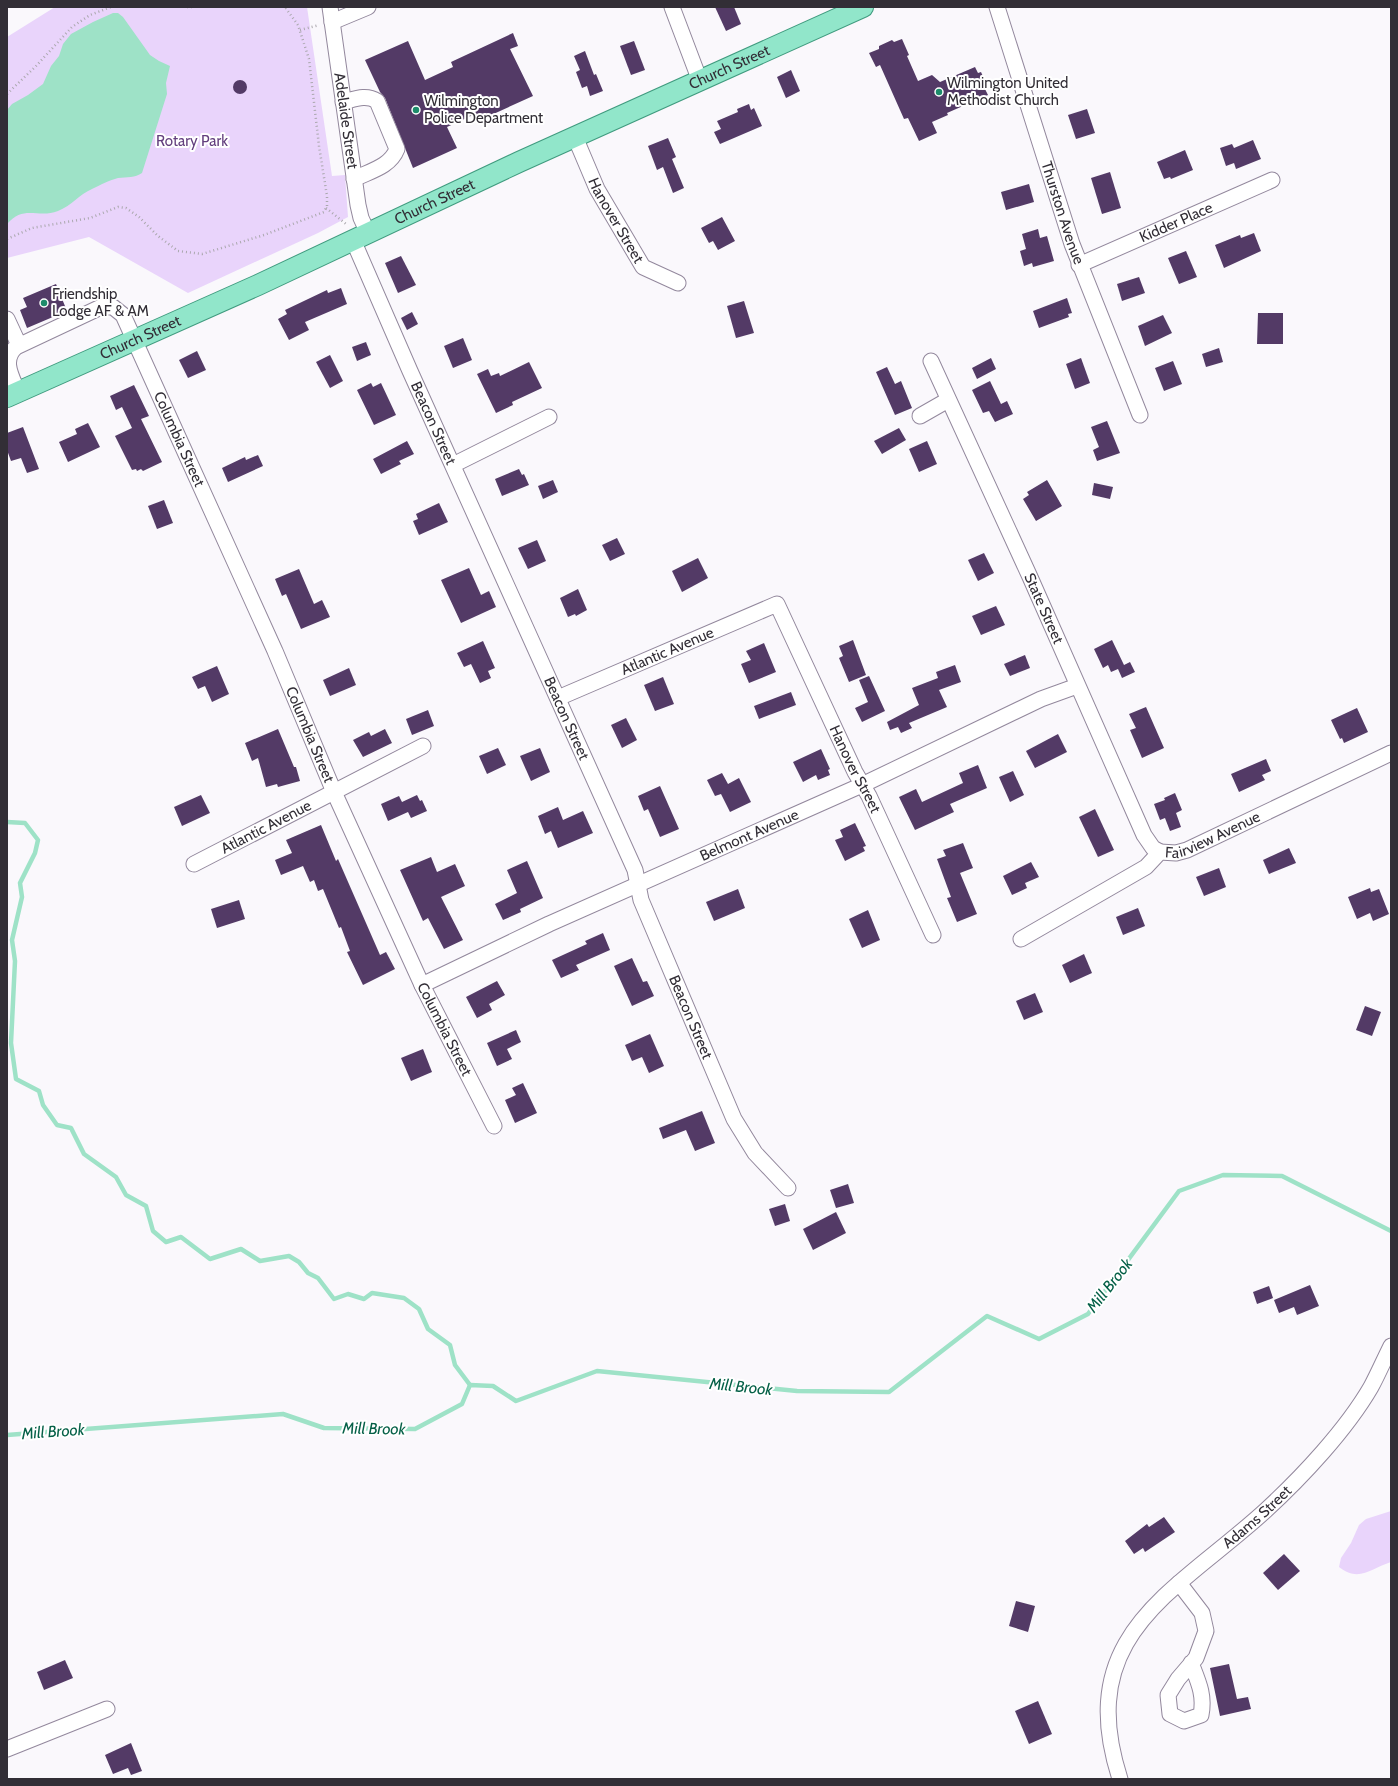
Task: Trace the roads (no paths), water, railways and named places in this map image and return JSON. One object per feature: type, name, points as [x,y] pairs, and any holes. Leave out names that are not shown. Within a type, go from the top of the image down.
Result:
[{"type":"main road","name":"Church Street","points":[[13,395],[135,340],[356,233],[575,137],[863,7]]},
{"type":"street","name":"Adelaide Street","points":[[330,7],[359,212],[356,233]]},
{"type":"street","points":[[332,22],[368,7]]},
{"type":"street","points":[[672,7],[700,81]]},
{"type":"street","name":"Thurston Avenue","points":[[997,7],[1079,264],[1140,415]]},
{"type":"street","points":[[343,102],[371,97],[377,101],[397,149],[393,158],[385,164],[354,179]]},
{"type":"street","name":"Hanover Street","points":[[575,137],[598,188],[643,267],[678,283]]},
{"type":"street","name":"Kidder Place","points":[[1079,264],[1272,180]]},
{"type":"street","name":"Beacon Street","points":[[356,233],[410,371],[635,870],[641,900],[734,1119],[755,1153],[788,1188]]},
{"type":"street","name":"Columbia Street","points":[[19,345],[97,308],[105,306],[113,307],[120,311],[135,340],[276,651],[334,792],[422,985],[494,1126]]},
{"type":"street","points":[[7,319],[19,345],[11,352],[8,364],[13,395]]},
{"type":"street","name":"State Street","points":[[931,361],[1027,569],[1077,686],[1144,835],[1153,848],[1160,852]]},
{"type":"street","points":[[920,416],[948,400]]},
{"type":"street","points":[[453,465],[549,417]]},
{"type":"street","name":"Hanover Street","points":[[777,604],[862,785],[869,796],[932,935]]},
{"type":"street","name":"Atlantic Avenue","points":[[558,698],[777,604]]},
{"type":"street","name":"Belmont Avenue","points":[[422,985],[638,883],[862,785],[1041,699],[1077,686]]},
{"type":"street","name":"Atlantic Avenue","points":[[194,864],[423,746]]},
{"type":"street","name":"Fairview Avenue","points":[[1021,939],[1146,867],[1160,852],[1176,853],[1187,850],[1391,753]]},
{"type":"street","name":"Adams Street","points":[[1120,1779],[1110,1746],[1108,1701],[1113,1676],[1121,1652],[1132,1633],[1146,1615],[1179,1583],[1265,1510],[1314,1461],[1352,1415],[1371,1387],[1391,1346]]},
{"type":"street","points":[[1179,1583],[1202,1613],[1206,1631],[1196,1658],[1191,1663]]},
{"type":"street","points":[[7,1750],[107,1709]]},
{"type":"waterway","points":[[7,822],[25,823],[38,840],[35,853],[20,883],[22,897],[12,940],[15,961],[11,1043],[16,1079],[39,1091],[43,1105],[57,1125],[71,1128],[84,1154],[116,1177],[126,1195],[146,1206],[153,1231],[166,1242],[181,1237],[210,1259],[241,1249],[260,1261],[289,1256],[299,1262],[308,1273],[318,1278],[334,1299],[348,1294],[364,1299],[372,1293],[404,1298],[419,1309],[428,1329],[450,1345],[455,1365],[470,1385]]},
{"type":"waterway","name":"Mill Brook","points":[[7,1435],[283,1414],[324,1428],[415,1429],[462,1404],[470,1385],[493,1386],[516,1401],[597,1371],[797,1391],[889,1392],[987,1316],[1039,1339],[1088,1314],[1179,1191],[1223,1175],[1282,1176],[1391,1231]]},
{"type":"place","name":"Wilmington United Methodist Church","points":[[939,92]]},
{"type":"place","name":"Wilmington Police Department","points":[[416,110]]},
{"type":"place","name":"Friendship Lodge AF & AM","points":[[44,303]]},
{"type":"park label","name":"Rotary Park","points":[[192,141]]}]
